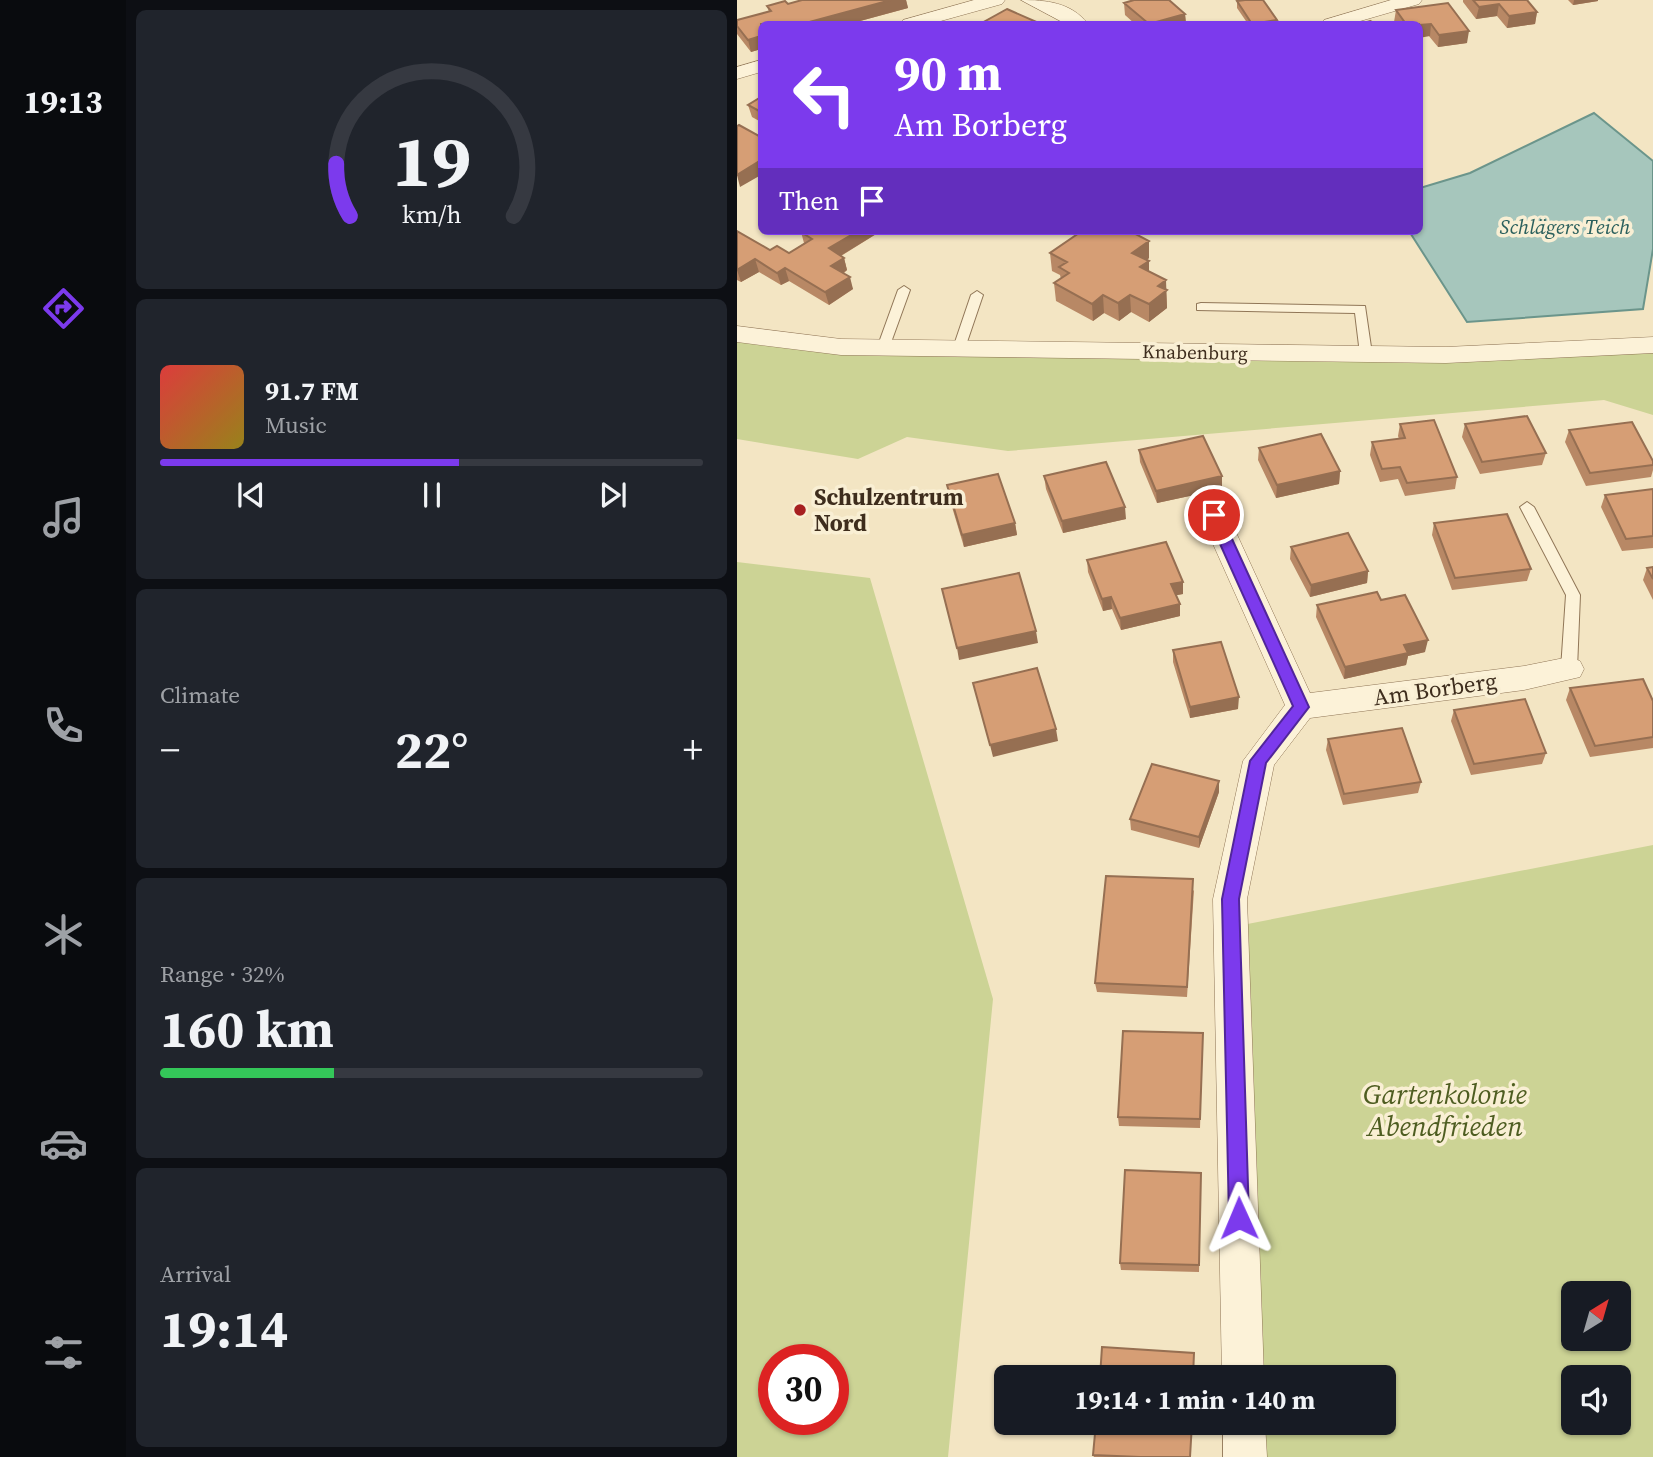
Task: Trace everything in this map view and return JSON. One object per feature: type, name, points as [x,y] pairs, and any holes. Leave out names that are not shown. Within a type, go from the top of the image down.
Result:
[{"type":"street","points":[[921,21],[995,0]]},
{"type":"street","points":[[1031,0],[1056,9],[1074,21]]},
{"type":"street","points":[[1341,21],[1412,0]]},
{"type":"street","points":[[1056,9],[1075,3]]},
{"type":"street","points":[[737,73],[758,67]]},
{"type":"street","name":"Knabenburg","points":[[737,334],[841,347],[1446,355],[1653,345]]},
{"type":"street","points":[[1214,515],[1301,707],[1259,761],[1231,899],[1243,1365]]},
{"type":"street","name":"Am Borberg","points":[[1301,707],[1569,669]]},
{"type":"street","points":[[1244,1435],[1245,1457]]},
{"type":"lane","points":[[883,348],[903,290]]},
{"type":"lane","points":[[959,348],[977,295]]},
{"type":"lane","points":[[1201,307],[1361,309],[1366,354]]},
{"type":"lane","points":[[1527,507],[1573,595],[1569,669]]},
{"type":"green space","points":[[737,334],[841,347],[1366,354],[1653,345],[1653,415],[1604,400],[1008,451],[907,437],[858,459],[737,439]]},
{"type":"green space","points":[[737,562],[870,578],[993,999],[948,1457],[737,1457]]},
{"type":"green space","name":"Gartenkolonie Abendfrieden","points":[[1653,845],[1653,1457],[1245,1457],[1244,1435],[1396,1435],[1396,1365],[1243,1365],[1232,927]]},
{"type":"water","name":"Schlägers Teich","points":[[1594,113],[1653,161],[1653,249],[1643,309],[1467,322],[1412,235],[1423,235],[1423,187],[1470,173]]},
{"type":"building","points":[[802,0],[891,0],[813,21],[758,21],[758,37],[748,40],[737,26],[737,20],[771,11],[767,6],[785,1],[788,4]]},
{"type":"building","points":[[1134,0],[1169,0],[1185,14],[1160,21],[1145,21],[1124,3]]},
{"type":"building","points":[[1263,0],[1277,20],[1250,21],[1237,1]]},
{"type":"building","points":[[1473,0],[1527,0],[1537,12],[1509,16],[1499,4],[1479,7]]},
{"type":"building","points":[[1448,3],[1469,31],[1439,35],[1431,24],[1423,25],[1423,21],[1404,21],[1396,10]]},
{"type":"building","points":[[1007,9],[1034,21],[985,21]]},
{"type":"building","points":[[758,99],[758,110],[748,105]]},
{"type":"building","points":[[737,126],[758,135],[758,162],[737,175]]},
{"type":"building","points":[[737,231],[770,250],[777,246],[789,253],[812,239],[806,235],[851,235],[829,248],[844,258],[831,266],[850,277],[825,292],[785,268],[777,273],[755,259],[737,270]]},
{"type":"building","points":[[1076,235],[1138,235],[1149,241],[1132,253],[1149,261],[1140,267],[1166,280],[1158,286],[1167,290],[1149,304],[1130,295],[1118,303],[1103,295],[1092,304],[1054,283],[1069,273],[1059,267],[1067,262],[1050,253]]},
{"type":"building","points":[[1527,416],[1546,453],[1482,462],[1465,424]]},
{"type":"building","points":[[1434,420],[1457,477],[1407,483],[1400,467],[1382,469],[1372,442],[1405,438],[1400,424]]},
{"type":"building","points":[[1632,422],[1653,465],[1590,473],[1569,430]]},
{"type":"building","points":[[1321,434],[1340,471],[1277,485],[1259,448]]},
{"type":"building","points":[[1203,436],[1222,476],[1156,491],[1139,450]]},
{"type":"building","points":[[1106,462],[1125,507],[1062,521],[1044,476]]},
{"type":"building","points":[[998,474],[1015,523],[962,535],[947,485]]},
{"type":"building","points":[[1653,489],[1653,536],[1626,539],[1605,495]]},
{"type":"building","points":[[1507,514],[1531,569],[1455,578],[1434,523]]},
{"type":"building","points":[[1348,533],[1368,571],[1311,585],[1291,547]]},
{"type":"building","points":[[1166,542],[1183,582],[1171,584],[1180,604],[1120,618],[1111,597],[1102,599],[1087,560]]},
{"type":"building","points":[[1653,567],[1653,579],[1647,568]]},
{"type":"building","points":[[1019,573],[1036,631],[957,648],[942,589]]},
{"type":"building","points":[[1377,592],[1381,600],[1405,595],[1428,640],[1404,645],[1408,653],[1345,667],[1317,605]]},
{"type":"building","points":[[1221,642],[1239,697],[1190,707],[1173,650]]},
{"type":"building","points":[[1037,668],[1056,729],[990,745],[973,683]]},
{"type":"building","points":[[1643,679],[1653,701],[1653,737],[1595,746],[1570,688]]},
{"type":"building","points":[[1525,699],[1546,753],[1474,764],[1454,710]]},
{"type":"building","points":[[1402,728],[1421,782],[1344,794],[1328,739]]},
{"type":"building","points":[[1152,764],[1219,781],[1199,837],[1130,819]]},
{"type":"building","points":[[1106,876],[1193,879],[1187,987],[1095,983]]},
{"type":"building","points":[[1123,1031],[1203,1033],[1200,1119],[1118,1117]]},
{"type":"building","points":[[1125,1170],[1201,1173],[1199,1265],[1120,1263]]},
{"type":"building","points":[[1102,1347],[1194,1353],[1194,1365],[1101,1365]]},
{"type":"building","points":[[1095,1435],[1191,1435],[1190,1457],[1093,1455]]},
{"type":"place","name":"Schulzentrum Nord","points":[[800,510]]},
{"type":"route","points":[[1214,515],[1301,707],[1259,761],[1231,899],[1239,1218]]}]
